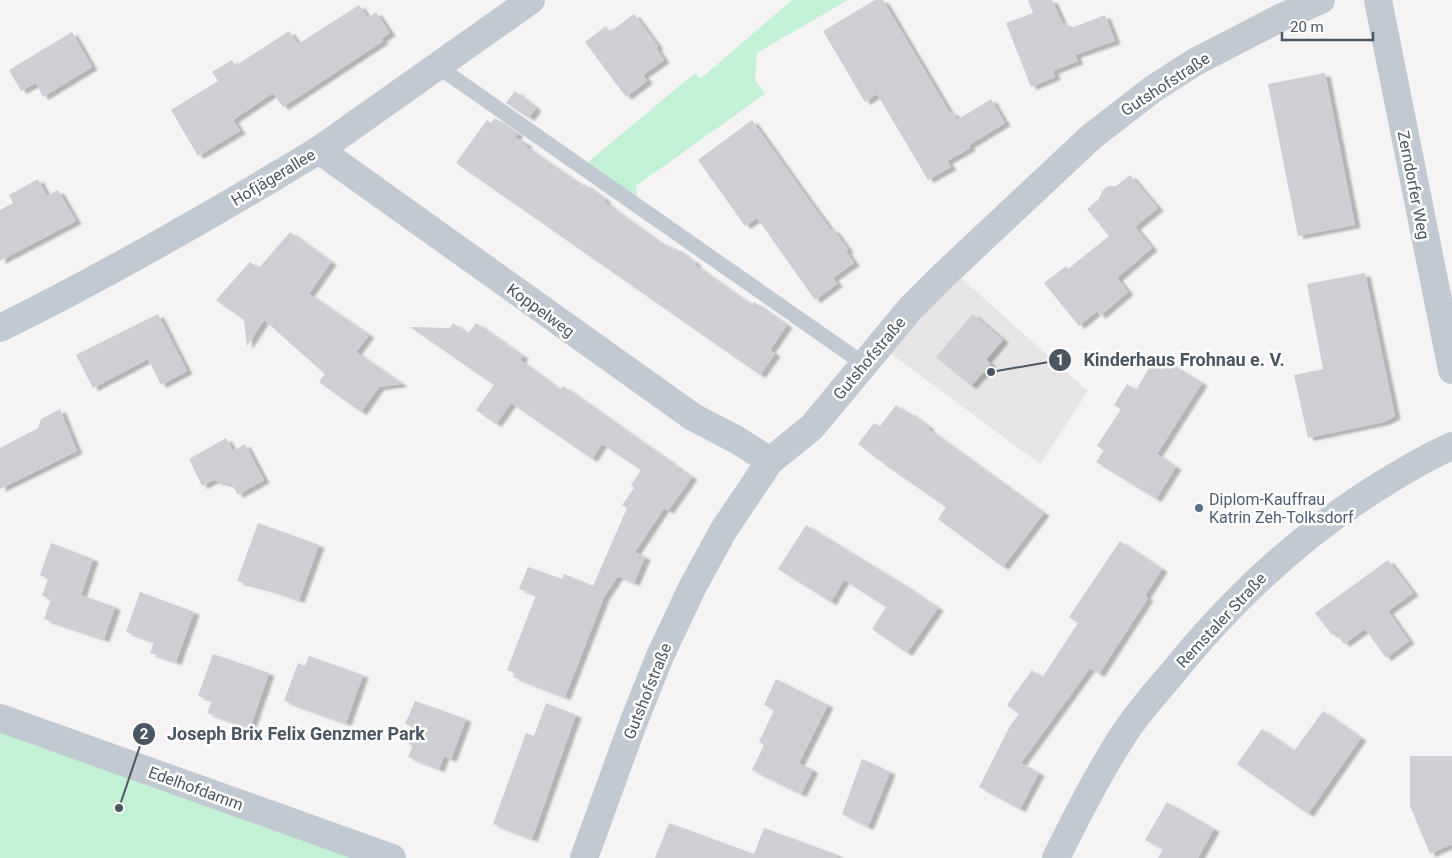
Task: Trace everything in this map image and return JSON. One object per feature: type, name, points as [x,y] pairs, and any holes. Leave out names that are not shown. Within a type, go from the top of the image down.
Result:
[{"type":"street","name":"Hofjägerallee","points":[[0,328],[61,298],[319,150],[531,0]]},
{"type":"street","name":"Gutshofstraße","points":[[584,858],[632,726],[692,588],[723,531],[770,461],[812,427],[910,309],[1090,137],[1153,89],[1196,62],[1280,18],[1321,0]]},
{"type":"street","name":"Zerndorfer Weg","points":[[1378,0],[1452,370]]},
{"type":"street","name":"Koppelweg","points":[[319,150],[693,417],[737,440],[770,461]]},
{"type":"street","name":"Remstaler Straße","points":[[1056,858],[1098,777],[1131,724],[1200,639],[1237,599],[1281,558],[1334,516],[1403,472],[1452,446]]},
{"type":"street","name":"Edelhofdamm","points":[[0,718],[392,858]]},
{"type":"lane","points":[[437,66],[864,364]]},
{"type":"shaded area","points":[[961,278],[1088,391],[1040,464],[890,353]]},
{"type":"green space","points":[[792,0],[848,0],[757,53],[755,80],[765,94],[636,186],[637,197],[588,162],[695,73],[700,79]]},
{"type":"green space","points":[[0,722],[376,858],[0,858]]},
{"type":"building","points":[[875,0],[883,0],[950,113],[953,112],[957,120],[991,99],[1005,123],[969,145],[970,148],[947,161],[951,167],[928,180],[877,94],[865,102],[823,31]]},
{"type":"building","points":[[1028,0],[1052,0],[1063,24],[1066,23],[1069,29],[1105,15],[1115,41],[1075,55],[1078,61],[1053,71],[1055,77],[1031,87],[1006,23],[1033,13]]},
{"type":"building","points":[[359,5],[368,18],[376,12],[390,33],[381,39],[383,41],[283,107],[273,93],[233,120],[240,131],[198,156],[171,110],[218,81],[212,72],[232,60],[235,66],[289,31],[298,44]]},
{"type":"building","points":[[634,14],[658,46],[656,48],[664,60],[643,75],[647,81],[626,97],[585,42],[606,26],[610,32]]},
{"type":"building","points":[[72,32],[92,67],[43,97],[36,83],[21,91],[9,70]]},
{"type":"building","points":[[1325,73],[1355,225],[1298,236],[1268,84]]},
{"type":"building","points":[[515,91],[536,108],[529,118],[506,103]]},
{"type":"building","points":[[495,118],[518,134],[515,137],[527,144],[525,146],[583,186],[584,184],[605,199],[604,201],[615,210],[661,243],[674,250],[675,248],[696,263],[695,265],[740,297],[752,305],[754,302],[787,325],[770,350],[775,354],[760,375],[456,163],[487,120],[491,123]]},
{"type":"building","points":[[752,120],[831,230],[833,229],[848,249],[846,251],[854,263],[833,278],[837,284],[815,300],[757,218],[745,226],[698,160]]},
{"type":"building","points":[[1130,175],[1158,208],[1135,227],[1152,248],[1117,278],[1128,292],[1100,316],[1097,311],[1079,326],[1044,283],[1066,266],[1068,269],[1109,236],[1087,209],[1099,199],[1102,191],[1108,186],[1116,186]]},
{"type":"building","points":[[38,179],[47,196],[58,190],[76,221],[0,261],[0,210],[13,203],[9,195]]},
{"type":"building","points":[[290,232],[331,262],[309,294],[369,335],[356,352],[402,384],[379,387],[361,412],[319,382],[325,374],[264,320],[247,346],[244,320],[216,300],[250,262],[259,268]]},
{"type":"building","points":[[1365,273],[1395,416],[1384,422],[1308,438],[1294,375],[1323,369],[1307,284]]},
{"type":"building","points":[[158,314],[187,371],[161,385],[148,359],[93,388],[76,355]]},
{"type":"building","points":[[973,314],[1003,340],[986,360],[991,364],[971,386],[936,357]]},
{"type":"building","points":[[453,323],[468,334],[476,323],[523,356],[520,360],[560,390],[563,386],[692,477],[668,511],[664,508],[635,552],[645,557],[634,583],[618,576],[604,597],[565,697],[513,677],[515,673],[507,670],[536,595],[519,589],[528,567],[562,579],[564,574],[593,586],[627,508],[622,505],[634,488],[631,485],[641,470],[602,444],[592,459],[511,403],[496,424],[476,410],[494,385],[410,327],[450,328]]},
{"type":"building","points":[[1157,355],[1202,383],[1157,454],[1176,467],[1156,499],[1096,462],[1104,450],[1097,446],[1121,409],[1114,405],[1127,384],[1136,390]]},
{"type":"building","points":[[896,405],[907,414],[909,412],[929,427],[928,429],[1044,513],[1003,567],[938,519],[946,507],[858,444],[874,423],[880,426]]},
{"type":"building","points":[[60,409],[77,451],[0,489],[0,448],[38,428],[41,419]]},
{"type":"building","points":[[226,438],[233,451],[245,444],[264,480],[238,495],[232,485],[213,480],[202,486],[189,459]]},
{"type":"building","points":[[258,523],[319,545],[299,600],[237,581]]},
{"type":"building","points":[[806,525],[938,608],[907,653],[872,629],[886,607],[844,580],[831,602],[778,569]]},
{"type":"building","points":[[1120,541],[1162,569],[1145,596],[1148,598],[1099,674],[1090,668],[1021,763],[1039,773],[1020,809],[979,787],[1010,726],[1019,714],[1007,705],[1032,670],[1042,678],[1078,623],[1069,617]]},
{"type":"building","points":[[51,543],[93,559],[81,595],[115,607],[104,639],[44,619],[51,599],[42,596],[48,579],[40,575]]},
{"type":"building","points":[[1388,560],[1413,593],[1388,611],[1409,641],[1386,658],[1365,629],[1344,644],[1335,632],[1332,635],[1315,613]]},
{"type":"building","points":[[140,592],[194,612],[176,662],[150,653],[154,642],[126,632]]},
{"type":"building","points":[[213,654],[269,673],[250,728],[207,713],[212,701],[198,696]]},
{"type":"building","points":[[309,656],[363,675],[346,723],[284,701],[298,663],[305,666]]},
{"type":"building","points":[[776,679],[828,705],[799,763],[813,770],[801,794],[752,770],[764,745],[759,742],[774,710],[764,705]]},
{"type":"building","points":[[415,701],[466,719],[451,759],[444,756],[439,769],[408,757],[413,745],[405,742],[411,726],[405,724]]},
{"type":"building","points":[[546,703],[576,715],[532,839],[493,824],[526,733],[534,736]]},
{"type":"building","points":[[1323,711],[1361,738],[1308,814],[1237,764],[1262,729],[1294,751]]},
{"type":"building","points":[[1410,756],[1452,756],[1452,844],[1430,854],[1410,806]]},
{"type":"building","points":[[862,759],[890,772],[868,827],[842,814]]},
{"type":"building","points":[[1167,802],[1214,829],[1198,858],[1158,858],[1163,849],[1145,840]]},
{"type":"building","points":[[669,823],[754,854],[764,828],[838,855],[838,858],[655,858]]},
{"type":"place","name":"Kinderhaus Frohnau e. V.","points":[[991,372]]},
{"type":"place","name":"Diplom-Kauffrau Katrin Zeh-Tolksdorf","points":[[1199,508]]},
{"type":"place","name":"Joseph Brix Felix Genzmer Park","points":[[119,808]]}]
